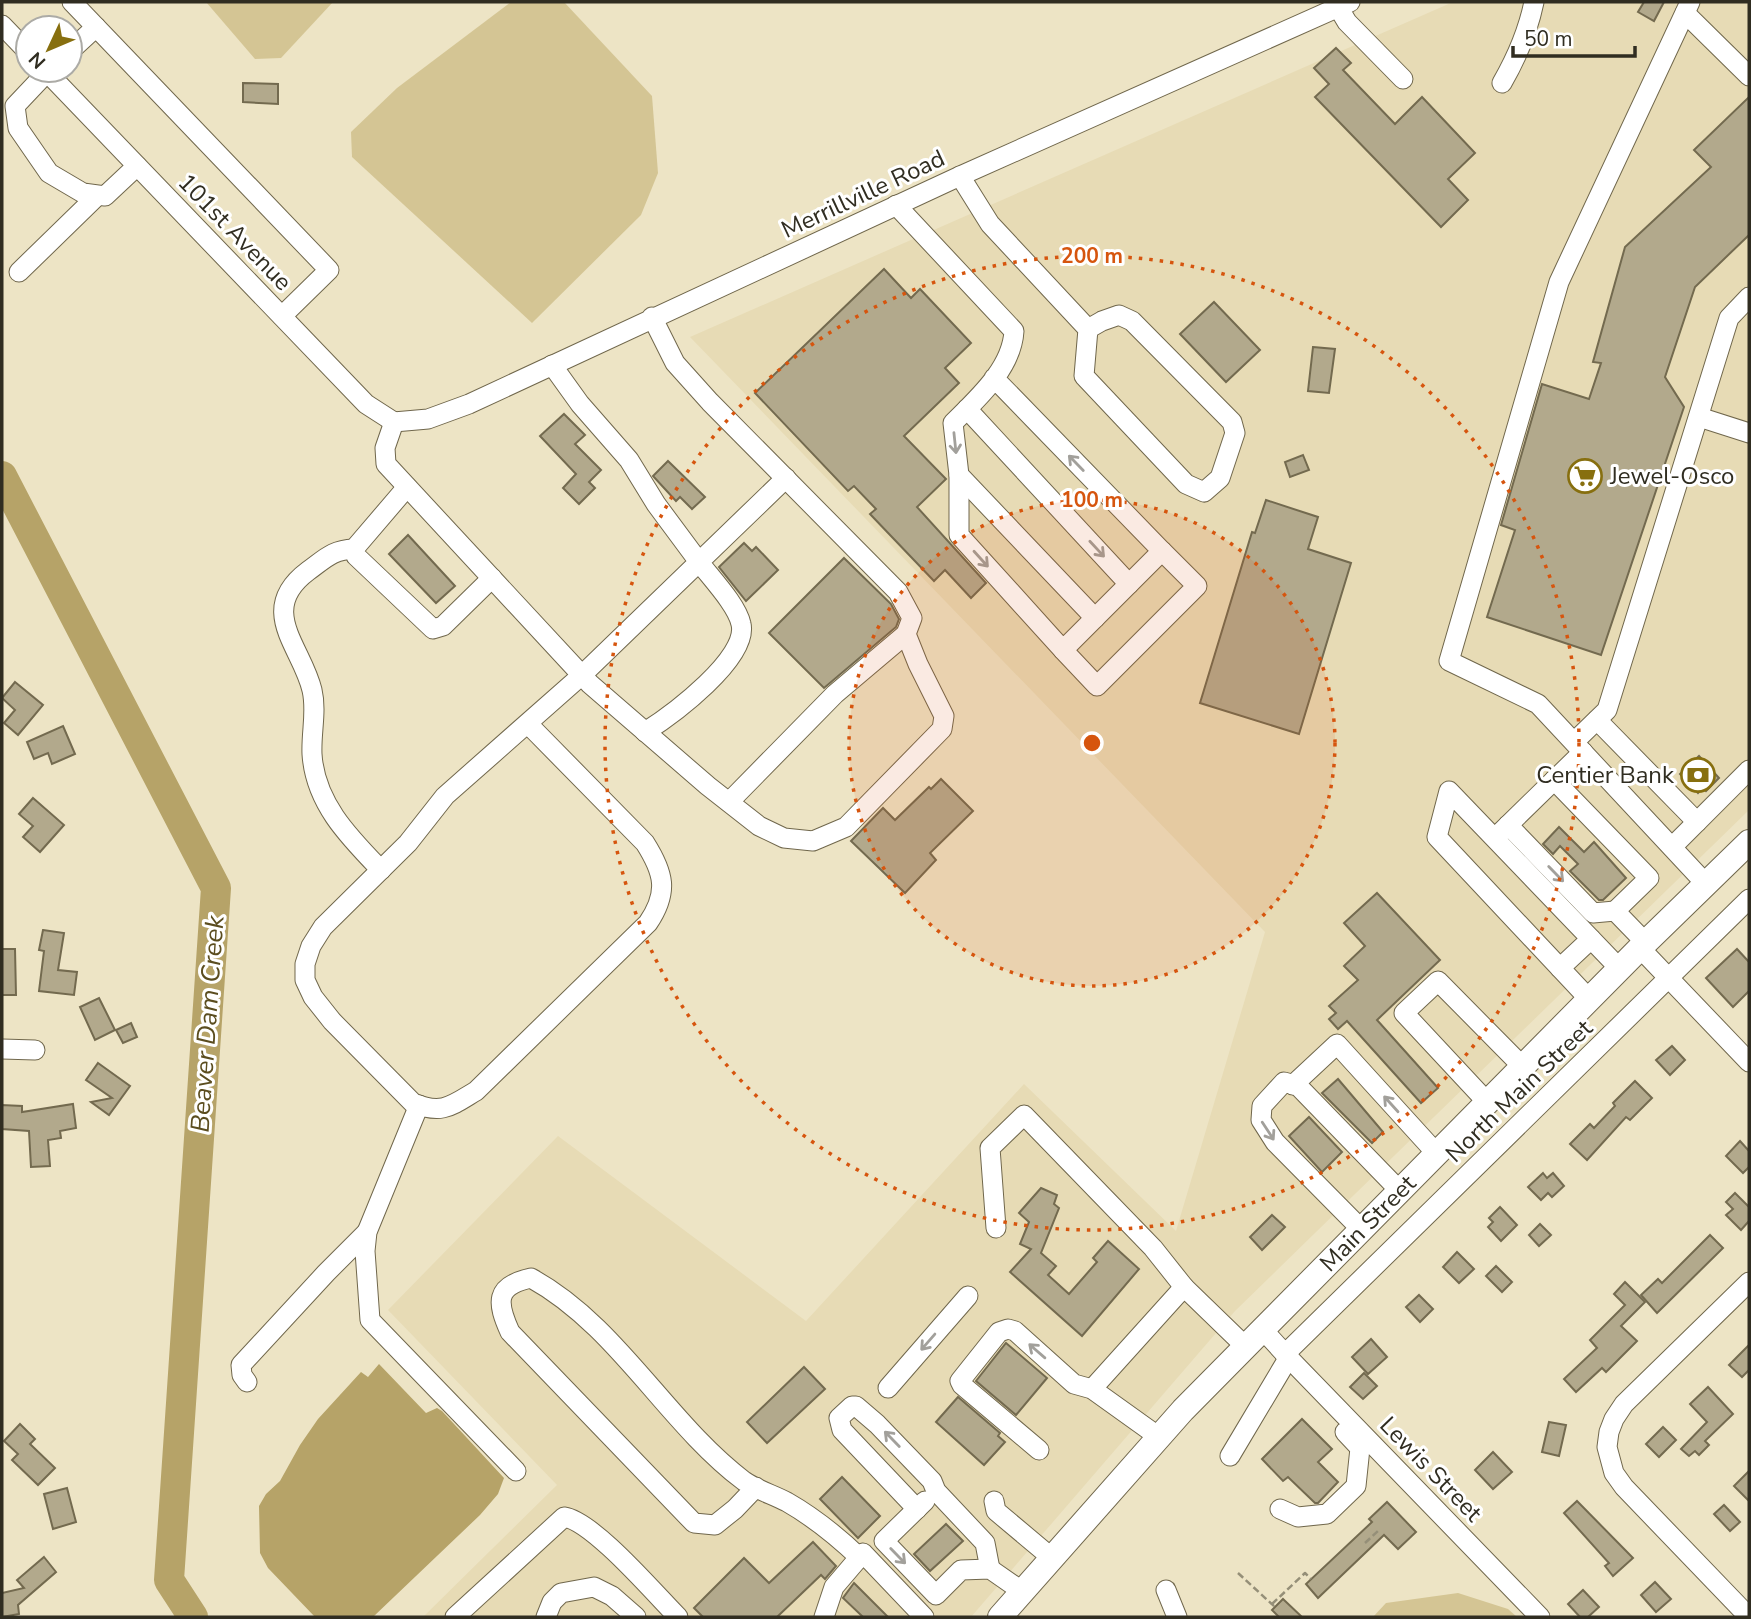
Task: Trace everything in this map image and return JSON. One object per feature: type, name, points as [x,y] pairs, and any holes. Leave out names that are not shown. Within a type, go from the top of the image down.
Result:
[{"type":"main road","name":"Main Street","points":[[1000,1617],[1183,1410],[1749,842]]},
{"type":"street","points":[[72,2],[329,270],[282,316]]},
{"type":"street","points":[[1502,83],[1515,61],[1534,2]]},
{"type":"street","points":[[1344,5],[1347,22],[1403,79]]},
{"type":"street","name":"Merrillville Road","points":[[394,422],[428,419],[469,404],[896,205],[1344,5]]},
{"type":"street","points":[[1706,884],[1538,705],[1449,661],[1559,282],[1687,7],[1749,76]]},
{"type":"street","points":[[84,38],[96,27]]},
{"type":"street","points":[[35,84],[15,106],[18,128],[49,173],[83,193],[105,196],[138,166]]},
{"type":"street","name":"101st Avenue","points":[[59,84],[366,404],[394,422]]},
{"type":"street","points":[[960,176],[990,224],[1088,329],[1084,376],[1186,484],[1204,492],[1220,478],[1235,433],[1233,422],[1132,321],[1119,315],[1088,329]]},
{"type":"street","points":[[19,272],[97,196]]},
{"type":"street","points":[[896,205],[1014,331],[1007,358],[990,383],[953,423],[959,475],[959,535],[1097,686],[1197,586],[990,383]]},
{"type":"street","points":[[1501,831],[1554,780],[1607,710],[1729,318],[1749,298]]},
{"type":"street","points":[[652,317],[676,363],[710,402],[898,592],[912,618],[906,634],[835,694],[729,802]]},
{"type":"street","points":[[552,365],[580,404],[629,460],[656,504],[734,609],[741,624],[742,640],[734,655],[696,694],[645,732]]},
{"type":"street","points":[[967,409],[1129,584]]},
{"type":"street","points":[[1699,417],[1749,433]]},
{"type":"street","points":[[394,422],[385,449],[386,464],[582,675],[729,802],[759,826],[784,838],[813,841],[846,827],[942,729],[944,716],[906,634]]},
{"type":"street","points":[[959,475],[1095,618]]},
{"type":"street","points":[[528,724],[645,843],[658,863],[663,887],[657,909],[648,923],[476,1091],[450,1107],[430,1110],[413,1103],[332,1021],[313,997],[304,980],[305,964],[311,946],[323,927],[408,843],[445,796],[582,675],[786,478]]},
{"type":"street","points":[[381,870],[342,827],[323,797],[312,753],[312,688],[284,622],[290,588],[300,577],[337,550],[354,549],[407,487]]},
{"type":"street","points":[[354,549],[356,556],[433,629],[443,626],[492,578]]},
{"type":"street","points":[[1063,650],[1162,551]]},
{"type":"street","points":[[1597,720],[1697,822]]},
{"type":"street","points":[[1672,847],[1749,770]]},
{"type":"street","points":[[1554,780],[1649,878],[1615,911],[1593,913],[1501,831],[1449,792],[1437,837],[1590,1000]]},
{"type":"street","points":[[1501,831],[1591,939],[1620,969]]},
{"type":"street","name":"North Main Street","points":[[1230,1456],[1285,1359],[1749,899]]},
{"type":"street","points":[[1615,911],[1669,978],[1749,1062]]},
{"type":"street","points":[[1560,968],[1591,939]]},
{"type":"street","points":[[1488,1102],[1404,1013],[1438,981],[1524,1067]]},
{"type":"street","points":[[1293,1085],[1337,1044],[1437,1154]]},
{"type":"street","points":[[2,1049],[35,1050]]},
{"type":"street","points":[[1362,1230],[1275,1142],[1261,1120],[1262,1106],[1284,1082],[1297,1086],[1400,1191]]},
{"type":"street","points":[[419,1105],[367,1232],[365,1251],[370,1320],[516,1471]]},
{"type":"street","points":[[996,1228],[990,1148],[1024,1115],[1153,1248],[1184,1287],[1285,1359],[1360,1448],[1356,1486],[1328,1514],[1298,1517],[1280,1509]]},
{"type":"street","points":[[247,1382],[242,1375],[241,1365],[367,1232]]},
{"type":"street","points":[[756,1487],[736,1509],[715,1525],[694,1523],[510,1332],[499,1309],[502,1297],[514,1282],[531,1278],[557,1292],[574,1306],[710,1451],[746,1482],[787,1502],[832,1531],[860,1558]]},
{"type":"street","points":[[1749,1282],[1624,1404],[1612,1426],[1607,1447],[1614,1473],[1624,1487],[1749,1617]]},
{"type":"street","points":[[1092,1389],[1184,1287]]},
{"type":"street","points":[[888,1388],[968,1296]]},
{"type":"street","points":[[1039,1450],[960,1381],[999,1332],[1008,1329],[1015,1331],[1074,1384],[1092,1389],[1159,1437]]},
{"type":"street","name":"Lewis Street","points":[[1285,1359],[1541,1617]]},
{"type":"street","points":[[917,1509],[842,1430],[839,1418],[852,1406],[856,1406],[877,1424],[932,1481],[936,1491],[985,1543],[990,1569]]},
{"type":"street","points":[[936,1491],[884,1541],[936,1595],[961,1570],[990,1569],[1023,1592]]},
{"type":"street","points":[[994,1501],[996,1511],[1052,1559]]},
{"type":"street","points":[[455,1617],[564,1517],[571,1518],[594,1532],[678,1617]]},
{"type":"street","points":[[826,1616],[834,1587],[863,1553],[924,1617]]},
{"type":"street","points":[[546,1617],[552,1602],[561,1593],[594,1587],[612,1596],[636,1617]]},
{"type":"street","points":[[1166,1590],[1177,1617]]},
{"type":"path","points":[[1365,1543],[1379,1530]]},
{"type":"path","points":[[1238,1573],[1274,1606],[1305,1573],[1311,1579]]},
{"type":"shaded area","points":[[206,2],[333,2],[281,58],[255,59]]},
{"type":"shaded area","points":[[511,2],[564,2],[652,96],[658,173],[641,215],[532,323],[352,157],[351,132],[397,88]]},
{"type":"shaded area","points":[[1453,2],[1749,2],[1749,810],[1235,1311],[971,1617],[423,1617],[557,1485],[388,1310],[558,1136],[806,1321],[1024,1084],[1176,1231],[1265,932],[690,337]]},
{"type":"shaded area","points":[[379,1364],[426,1413],[437,1408],[442,1411],[504,1478],[498,1494],[480,1515],[373,1617],[315,1617],[268,1568],[260,1553],[259,1506],[266,1494],[280,1481],[318,1419],[361,1372],[368,1377]]},
{"type":"shaded area","points":[[1458,1593],[1508,1609],[1517,1617],[1373,1617],[1386,1603]]},
{"type":"building","points":[[1644,2],[1664,2],[1654,21],[1638,12]]},
{"type":"building","points":[[1336,48],[1351,63],[1343,70],[1395,124],[1422,97],[1475,153],[1448,179],[1468,200],[1441,227],[1315,97],[1329,84],[1314,68]]},
{"type":"building","points":[[243,83],[278,84],[278,104],[243,102]]},
{"type":"building","points":[[1749,97],[1749,235],[1695,287],[1665,377],[1684,407],[1601,655],[1487,617],[1515,530],[1501,525],[1542,384],[1589,399],[1601,363],[1593,362],[1625,247],[1711,167],[1694,150]]},
{"type":"building","points":[[884,269],[911,298],[920,289],[971,343],[945,368],[959,383],[904,436],[946,479],[917,507],[986,583],[971,598],[945,570],[934,581],[870,514],[876,509],[854,486],[848,491],[755,393]]},
{"type":"building","points":[[1214,302],[1260,350],[1226,382],[1180,334]]},
{"type":"building","points":[[1313,347],[1335,349],[1329,393],[1308,391]]},
{"type":"building","points":[[564,414],[585,435],[575,444],[601,470],[589,482],[595,488],[579,504],[563,488],[576,474],[540,436]]},
{"type":"building","points":[[1303,455],[1309,470],[1290,477],[1285,462]]},
{"type":"building","points":[[668,461],[705,497],[692,509],[680,497],[676,501],[653,476]]},
{"type":"building","points":[[1266,500],[1318,517],[1308,549],[1351,563],[1299,734],[1200,703],[1252,532],[1255,533]]},
{"type":"building","points":[[408,535],[455,586],[436,603],[389,554]]},
{"type":"building","points":[[744,543],[752,551],[756,547],[778,570],[746,601],[719,567]]},
{"type":"building","points":[[844,558],[891,604],[899,619],[896,627],[824,688],[769,633]]},
{"type":"building","points":[[15,682],[43,705],[18,735],[4,723],[15,710],[2,698]]},
{"type":"building","points":[[63,726],[75,754],[52,764],[48,753],[34,759],[27,742]]},
{"type":"building","name":"Centier Bank","points":[[1699,756],[1719,778],[1706,791],[1703,788],[1698,793],[1680,774]]},
{"type":"building","points":[[941,779],[973,811],[930,853],[936,860],[905,893],[851,841],[883,808],[895,820]]},
{"type":"building","points":[[33,798],[64,825],[40,852],[23,837],[33,826],[19,814]]},
{"type":"building","points":[[1559,827],[1584,852],[1594,842],[1626,878],[1603,900],[1599,900],[1570,871],[1578,864],[1560,846],[1553,854],[1543,844]]},
{"type":"building","points":[[1377,893],[1440,960],[1377,1020],[1438,1088],[1421,1103],[1347,1021],[1338,1029],[1329,1019],[1336,1013],[1329,1006],[1358,980],[1344,966],[1365,946],[1344,923]]},
{"type":"building","points":[[43,930],[64,933],[58,970],[77,972],[74,995],[39,991],[44,951],[39,950]]},
{"type":"building","points":[[2,949],[15,949],[16,995],[2,995]]},
{"type":"building","points":[[1737,949],[1749,962],[1749,991],[1733,1007],[1706,978]]},
{"type":"building","points":[[99,998],[115,1030],[95,1040],[80,1007]]},
{"type":"building","points":[[131,1023],[137,1037],[123,1043],[116,1030]]},
{"type":"building","points":[[1672,1046],[1685,1060],[1670,1075],[1656,1060]]},
{"type":"building","points":[[98,1063],[130,1086],[109,1115],[91,1102],[112,1098],[86,1080]]},
{"type":"building","points":[[1338,1079],[1383,1132],[1372,1143],[1322,1093]]},
{"type":"building","points":[[1635,1081],[1652,1098],[1630,1120],[1626,1117],[1587,1160],[1570,1144],[1590,1124],[1594,1128],[1615,1106],[1613,1103]]},
{"type":"building","points":[[73,1104],[76,1128],[60,1131],[61,1138],[48,1140],[50,1166],[31,1167],[29,1131],[2,1129],[2,1105],[22,1106],[22,1112]]},
{"type":"building","points":[[1309,1117],[1342,1152],[1322,1172],[1289,1136]]},
{"type":"building","points":[[1740,1141],[1749,1151],[1749,1167],[1743,1173],[1726,1156]]},
{"type":"building","points":[[1543,1173],[1547,1178],[1553,1173],[1564,1186],[1552,1197],[1548,1193],[1541,1200],[1528,1187]]},
{"type":"building","points":[[1041,1188],[1057,1195],[1054,1204],[1059,1208],[1041,1253],[1056,1266],[1048,1275],[1069,1294],[1097,1262],[1093,1258],[1108,1241],[1139,1269],[1082,1336],[1010,1272],[1031,1249],[1020,1244],[1029,1222],[1019,1213]]},
{"type":"building","points":[[1735,1193],[1749,1207],[1749,1221],[1741,1230],[1726,1215],[1733,1209],[1726,1202]]},
{"type":"building","points":[[1500,1207],[1517,1225],[1501,1241],[1488,1227],[1493,1222],[1489,1218]]},
{"type":"building","points":[[1272,1215],[1285,1227],[1262,1250],[1250,1237]]},
{"type":"building","points":[[1540,1224],[1551,1235],[1539,1246],[1529,1235]]},
{"type":"building","points":[[1710,1235],[1723,1248],[1657,1313],[1641,1295],[1658,1279],[1662,1283]]},
{"type":"building","points":[[1457,1252],[1474,1269],[1459,1283],[1443,1267]]},
{"type":"building","points":[[1496,1266],[1512,1282],[1502,1292],[1486,1276]]},
{"type":"building","points":[[1625,1282],[1645,1302],[1621,1326],[1637,1341],[1606,1372],[1602,1368],[1576,1392],[1564,1379],[1597,1348],[1590,1340],[1625,1305],[1614,1294]]},
{"type":"building","points":[[1419,1295],[1433,1309],[1420,1322],[1406,1307]]},
{"type":"building","points":[[1371,1339],[1387,1357],[1368,1374],[1352,1357]]},
{"type":"building","points":[[1006,1343],[1047,1378],[1016,1415],[976,1381]]},
{"type":"building","points":[[1749,1345],[1749,1370],[1742,1377],[1729,1365]]},
{"type":"building","points":[[804,1367],[825,1389],[767,1443],[747,1422]]},
{"type":"building","points":[[1364,1373],[1377,1386],[1363,1399],[1350,1387]]},
{"type":"building","points":[[1708,1387],[1733,1414],[1705,1441],[1709,1445],[1699,1455],[1695,1451],[1689,1456],[1681,1449],[1707,1422],[1690,1404]]},
{"type":"building","points":[[958,1397],[1000,1433],[998,1436],[1005,1442],[984,1465],[936,1422]]},
{"type":"building","points":[[1302,1419],[1332,1449],[1318,1462],[1338,1482],[1318,1503],[1288,1477],[1283,1481],[1262,1459]]},
{"type":"building","points":[[1549,1422],[1566,1425],[1559,1456],[1542,1452]]},
{"type":"building","points":[[20,1424],[35,1439],[30,1444],[55,1468],[38,1485],[12,1460],[18,1454],[4,1441]]},
{"type":"building","points":[[1663,1427],[1676,1440],[1659,1457],[1646,1444]]},
{"type":"building","points":[[1493,1452],[1512,1472],[1493,1489],[1475,1470]]},
{"type":"building","points":[[1749,1471],[1749,1501],[1734,1486]]},
{"type":"building","points":[[842,1477],[880,1516],[858,1538],[820,1499]]},
{"type":"building","points":[[67,1488],[76,1522],[53,1529],[44,1494]]},
{"type":"building","points":[[1577,1501],[1633,1558],[1613,1576],[1605,1566],[1609,1563],[1564,1513]]},
{"type":"building","points":[[1387,1502],[1416,1532],[1398,1549],[1384,1535],[1318,1598],[1306,1584],[1372,1522],[1369,1519]]},
{"type":"building","points":[[1724,1505],[1740,1522],[1730,1531],[1714,1514]]},
{"type":"building","points":[[946,1524],[963,1541],[930,1571],[914,1554]]},
{"type":"building","points":[[813,1542],[836,1566],[825,1579],[821,1575],[777,1617],[703,1617],[694,1608],[744,1558],[769,1583]]},
{"type":"building","points":[[44,1557],[56,1572],[18,1605],[19,1614],[2,1617],[2,1593],[24,1588],[17,1580]]},
{"type":"building","points":[[1655,1582],[1671,1599],[1656,1612],[1641,1595]]},
{"type":"building","points":[[854,1583],[888,1617],[863,1617],[843,1598]]},
{"type":"building","points":[[1583,1590],[1599,1607],[1588,1617],[1580,1617],[1568,1604]]},
{"type":"building","points":[[1283,1599],[1302,1617],[1279,1617],[1272,1610]]},
{"type":"waterway","name":"Beaver Dam Creek","points":[[2,476],[216,888],[169,1580],[193,1617]]},
{"type":"place","name":"Jewel-Osco","points":[[1585,476]]},
{"type":"place","name":"Centier Bank","points":[[1698,775]]}]
